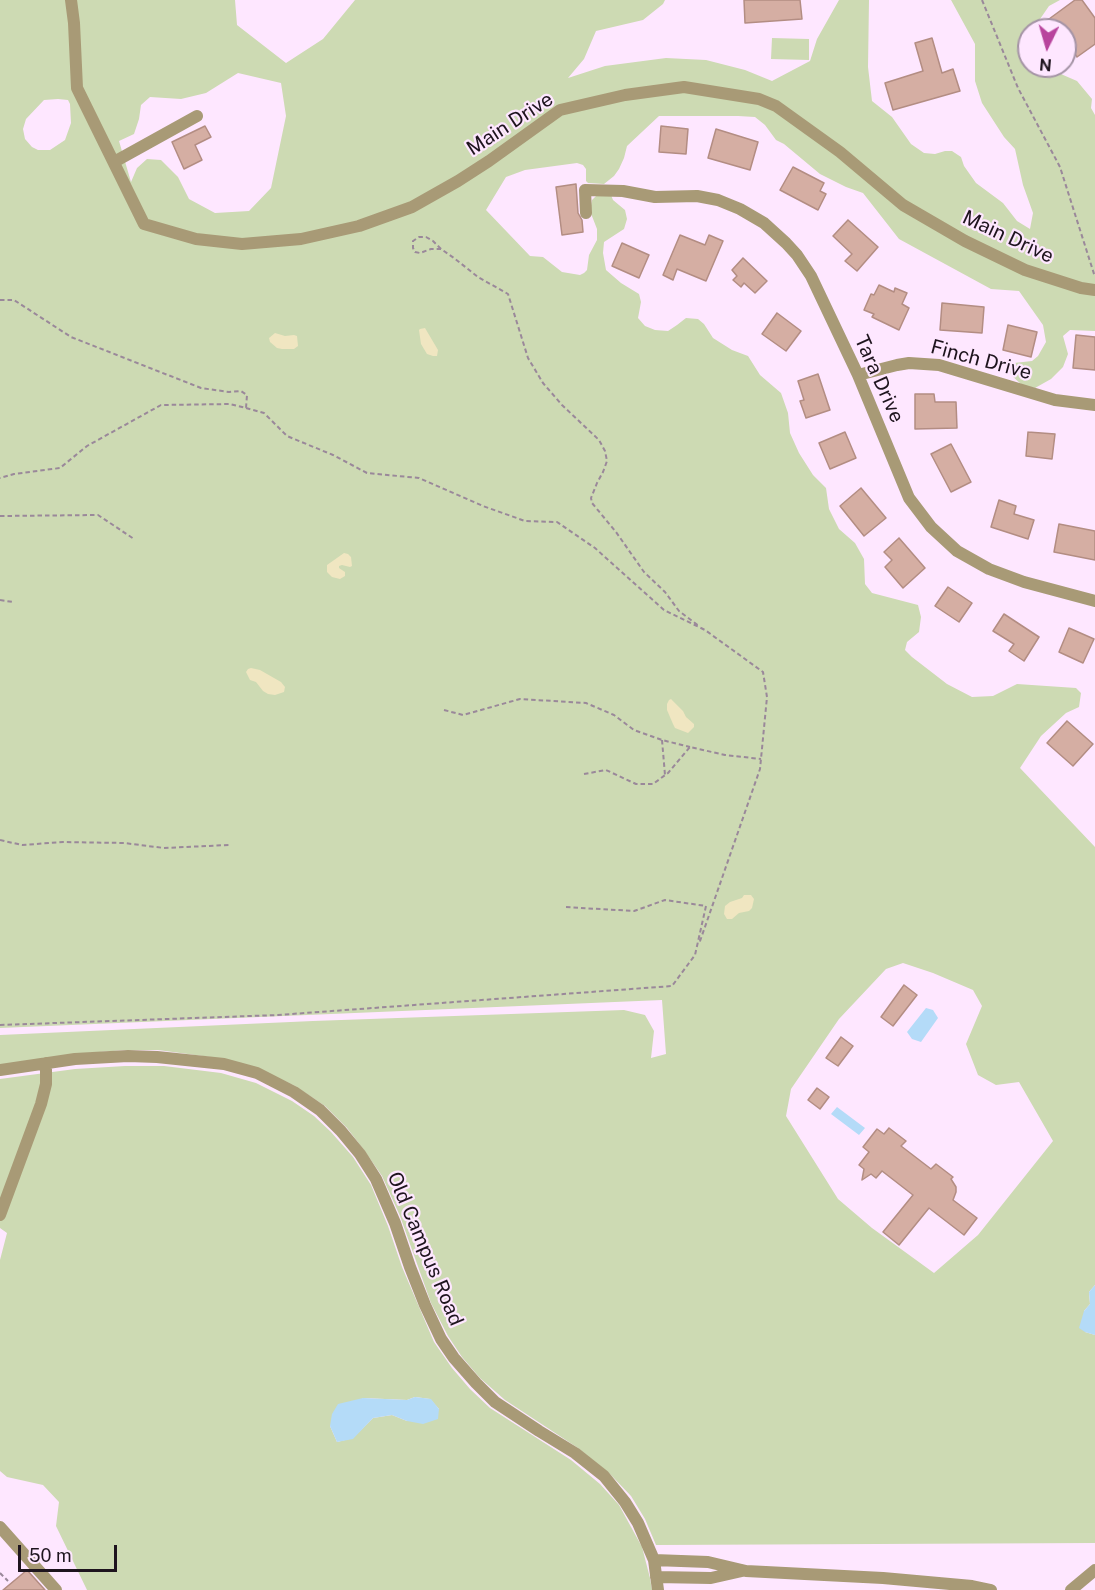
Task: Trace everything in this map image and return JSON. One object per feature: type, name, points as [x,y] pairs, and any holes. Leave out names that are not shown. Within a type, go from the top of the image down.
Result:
[{"type":"street","name":"Main Drive","points":[[71,0],[77,88],[144,224],[196,239],[242,244],[302,239],[359,226],[412,207],[458,181],[560,110],[626,95],[684,87],[759,99],[776,106],[840,152],[903,205],[965,241],[1025,270],[1081,288],[1095,290]]},
{"type":"street","points":[[114,162],[197,117]]},
{"type":"street","name":"Tara Drive","points":[[586,213],[585,190],[622,191],[655,197],[706,197],[731,204],[764,223],[786,243],[803,264],[858,375],[909,498],[931,526],[957,551],[989,569],[1024,582],[1095,602]]},
{"type":"street","name":"Finch Drive","points":[[858,375],[909,363],[932,364],[1056,400],[1095,405]]},
{"type":"street","name":"Old Campus Road","points":[[0,1070],[75,1059],[128,1056],[224,1064],[257,1073],[294,1092],[320,1110],[360,1154],[376,1179],[395,1222],[425,1305],[441,1339],[454,1358],[495,1402],[575,1453],[604,1476],[634,1516],[654,1560],[658,1590]]},
{"type":"street","points":[[0,1213],[41,1104],[46,1084],[46,1063]]},
{"type":"street","points":[[0,1527],[57,1590]]},
{"type":"street","points":[[654,1560],[708,1562],[746,1571],[883,1578],[972,1586],[991,1590]]},
{"type":"street","points":[[1071,1590],[1095,1570]]},
{"type":"street","points":[[657,1577],[711,1578],[746,1571]]},
{"type":"path","points":[[982,0],[1018,88],[1060,167],[1095,278]]},
{"type":"path","points":[[0,1025],[278,1015],[672,986],[695,955],[760,769],[766,697],[762,672],[679,611],[665,592],[644,572],[592,503],[591,498],[607,461],[605,451],[599,440],[562,405],[543,383],[528,358],[508,294],[478,277],[426,237],[419,237],[413,242],[412,248],[415,252],[420,253],[430,249],[441,249]]},
{"type":"path","points":[[0,300],[14,300],[71,337],[201,388],[229,392],[242,391],[248,395],[246,408]]},
{"type":"path","points":[[0,478],[60,468],[87,446],[161,405],[230,404],[264,413],[287,436],[333,455],[367,473],[419,478],[483,506],[525,521],[557,522],[595,548],[664,610],[704,629]]},
{"type":"path","points":[[0,516],[98,514],[134,539]]},
{"type":"path","points":[[0,600],[13,602]]},
{"type":"path","points":[[444,710],[463,715],[520,699],[586,704],[614,714],[634,730],[662,740],[725,755],[761,759]]},
{"type":"path","points":[[662,740],[665,775]]},
{"type":"path","points":[[584,774],[606,770],[636,784],[653,784],[665,775],[690,747]]},
{"type":"path","points":[[0,840],[22,845],[63,842],[124,843],[164,848],[230,845]]},
{"type":"path","points":[[564,907],[634,912],[665,900],[705,906],[695,955]]},
{"type":"path","points":[[0,1573],[8,1581]]},
{"type":"green space","points":[[0,0],[235,0],[237,25],[286,63],[323,39],[355,0],[665,0],[643,20],[596,31],[584,59],[568,78],[605,66],[666,58],[706,60],[745,70],[772,81],[810,61],[817,39],[839,0],[869,0],[868,67],[872,101],[892,117],[911,144],[924,153],[952,151],[961,157],[964,166],[976,183],[1003,203],[1017,221],[1030,229],[1033,213],[1023,185],[1015,149],[1004,137],[982,103],[975,81],[975,44],[951,0],[1060,0],[1049,6],[1041,18],[1017,18],[1017,78],[1070,78],[1077,81],[1092,99],[1091,108],[1095,115],[1095,331],[1070,330],[1063,336],[1068,354],[1063,367],[1051,379],[1035,388],[1022,385],[1011,375],[1009,367],[1014,363],[1032,361],[1038,356],[1046,342],[1043,325],[1019,291],[991,289],[899,239],[863,193],[820,174],[776,140],[765,125],[755,117],[659,116],[627,146],[619,169],[604,184],[588,183],[586,169],[577,163],[525,170],[506,177],[486,210],[530,256],[543,257],[562,272],[580,275],[587,270],[589,255],[597,240],[597,229],[590,211],[592,200],[598,194],[611,195],[613,200],[625,210],[627,219],[624,229],[604,242],[606,270],[639,294],[641,302],[638,318],[645,326],[668,331],[686,318],[698,319],[713,338],[732,350],[748,356],[760,375],[781,393],[788,413],[790,433],[799,453],[813,475],[826,488],[829,509],[839,529],[855,543],[864,559],[865,584],[872,593],[918,605],[921,617],[919,632],[907,642],[905,650],[947,684],[972,697],[993,696],[1017,684],[1076,688],[1081,693],[1079,707],[1066,713],[1041,736],[1020,768],[1095,847],[1095,1285],[1089,1292],[1090,1304],[1084,1311],[1085,1332],[1095,1335],[1095,1543],[656,1545],[645,1519],[631,1496],[609,1473],[578,1448],[505,1400],[480,1378],[462,1357],[431,1303],[400,1216],[382,1176],[347,1128],[325,1106],[295,1086],[257,1068],[225,1059],[158,1050],[74,1054],[0,1065],[0,1035],[624,1010],[645,1015],[654,1031],[651,1058],[666,1054],[662,1000],[0,1028]],"holes":[[[238,73],[281,83],[286,116],[271,188],[249,211],[215,213],[189,199],[178,177],[161,160],[147,159],[137,168],[131,182],[119,141],[134,134],[141,105],[150,97],[181,99],[206,93]],[[44,100],[68,100],[71,123],[65,140],[50,150],[38,150],[32,147],[25,139],[23,129],[26,119]],[[903,963],[973,990],[982,1006],[966,1044],[978,1075],[996,1085],[1019,1082],[1053,1141],[978,1235],[934,1273],[872,1228],[838,1199],[786,1116],[791,1089],[839,1019],[886,969]]]},
{"type":"green space","points":[[772,38],[809,39],[809,60],[771,59]]},
{"type":"green space","points":[[164,1066],[221,1073],[256,1083],[292,1101],[314,1116],[353,1157],[371,1185],[434,1342],[452,1368],[490,1408],[571,1460],[600,1484],[619,1505],[642,1547],[652,1590],[87,1590],[56,1526],[59,1502],[43,1485],[7,1477],[0,1471],[0,1260],[7,1233],[0,1228],[0,1079],[75,1069]],"holes":[[[363,1398],[430,1399],[439,1409],[407,1421],[392,1415],[373,1418],[353,1438],[337,1442],[330,1426]]]},
{"type":"sand","points":[[425,328],[438,350],[437,356],[427,354],[421,344],[419,330]]},
{"type":"sand","points":[[275,333],[297,336],[298,346],[294,349],[277,348],[269,338]]},
{"type":"sand","points":[[344,553],[351,557],[352,566],[339,566],[345,572],[345,576],[340,579],[332,577],[327,572],[327,565]]},
{"type":"sand","points":[[251,668],[260,670],[281,682],[285,687],[284,692],[275,695],[263,691],[256,682],[250,680],[246,672]]},
{"type":"sand","points":[[671,699],[694,724],[688,733],[675,728],[667,710],[667,704]]},
{"type":"sand","points":[[744,895],[751,895],[754,899],[752,908],[739,913],[732,919],[727,919],[724,914],[725,906]]},
{"type":"water","points":[[926,1008],[933,1010],[938,1018],[921,1042],[912,1039],[907,1032]]},
{"type":"water","points":[[837,1107],[865,1128],[859,1135],[831,1114]]},
{"type":"water","points":[[1095,1285],[1095,1335],[1079,1328],[1084,1311],[1090,1304],[1089,1292]]},
{"type":"water","points":[[415,1397],[431,1399],[439,1409],[438,1419],[423,1424],[392,1415],[373,1418],[353,1439],[337,1442],[330,1426],[332,1414],[338,1404],[363,1398],[407,1400]]},
{"type":"building","points":[[744,0],[800,0],[802,19],[745,23]]},
{"type":"building","points":[[1075,0],[1082,0],[1095,18],[1095,44],[1077,57],[1077,18],[1050,18]]},
{"type":"building","points":[[932,38],[942,73],[953,69],[960,91],[893,110],[885,83],[923,71],[915,43]]},
{"type":"building","points":[[205,126],[211,137],[195,145],[202,160],[184,169],[172,142]]},
{"type":"building","points":[[661,126],[688,129],[686,154],[659,152]]},
{"type":"building","points":[[716,129],[758,142],[750,170],[708,158]]},
{"type":"building","points":[[793,167],[824,183],[820,191],[826,194],[818,210],[780,190]]},
{"type":"building","points":[[576,184],[578,213],[582,220],[583,232],[562,235],[556,187]]},
{"type":"building","points":[[848,220],[878,247],[857,271],[845,261],[852,254],[833,236]]},
{"type":"building","points":[[680,235],[705,245],[709,235],[723,241],[706,281],[677,269],[673,280],[663,275]]},
{"type":"building","points":[[622,243],[649,255],[639,278],[612,266]]},
{"type":"building","points":[[743,258],[767,281],[755,293],[744,283],[741,287],[733,280],[737,276],[732,270]]},
{"type":"building","points":[[879,285],[894,292],[895,288],[907,293],[902,304],[909,308],[899,330],[872,317],[874,314],[864,310],[871,294],[874,295]]},
{"type":"building","points":[[942,303],[984,307],[982,333],[940,330]]},
{"type":"building","points":[[777,313],[801,331],[786,351],[762,334]]},
{"type":"building","points":[[1008,325],[1037,332],[1031,357],[1003,350]]},
{"type":"building","points":[[1076,335],[1095,337],[1095,370],[1073,368]]},
{"type":"building","points":[[818,374],[830,410],[806,418],[800,401],[804,400],[798,381]]},
{"type":"building","points":[[915,394],[934,394],[935,402],[956,402],[957,428],[915,429]]},
{"type":"building","points":[[845,432],[856,458],[830,469],[819,443]]},
{"type":"building","points":[[1028,432],[1055,434],[1052,459],[1026,456]]},
{"type":"building","points":[[951,444],[971,482],[951,492],[931,454]]},
{"type":"building","points":[[861,488],[886,518],[864,536],[840,506]]},
{"type":"building","points":[[999,500],[1016,506],[1014,514],[1034,520],[1028,539],[991,527]]},
{"type":"building","points":[[1059,524],[1095,531],[1095,560],[1054,552]]},
{"type":"building","points":[[899,538],[925,568],[903,588],[885,567],[892,560],[884,552]]},
{"type":"building","points":[[948,587],[972,603],[959,622],[935,606]]},
{"type":"building","points":[[1004,614],[1039,637],[1024,661],[1009,651],[1014,644],[993,631]]},
{"type":"building","points":[[1069,628],[1094,639],[1083,663],[1059,652]]},
{"type":"building","points":[[1067,721],[1093,744],[1073,766],[1047,743]]},
{"type":"building","points":[[904,985],[917,995],[893,1026],[881,1017]]},
{"type":"building","points":[[841,1037],[853,1046],[838,1066],[826,1058]]},
{"type":"building","points":[[817,1088],[829,1097],[820,1109],[808,1100]]},
{"type":"building","points":[[889,1128],[906,1141],[901,1146],[931,1169],[936,1164],[953,1177],[951,1179],[956,1192],[953,1200],[977,1218],[964,1235],[929,1208],[899,1245],[883,1232],[913,1195],[882,1171],[876,1178],[871,1174],[862,1180],[864,1169],[859,1165],[869,1152],[863,1147],[877,1129],[884,1134]]},
{"type":"building","points":[[27,1570],[45,1590],[3,1590]]}]
